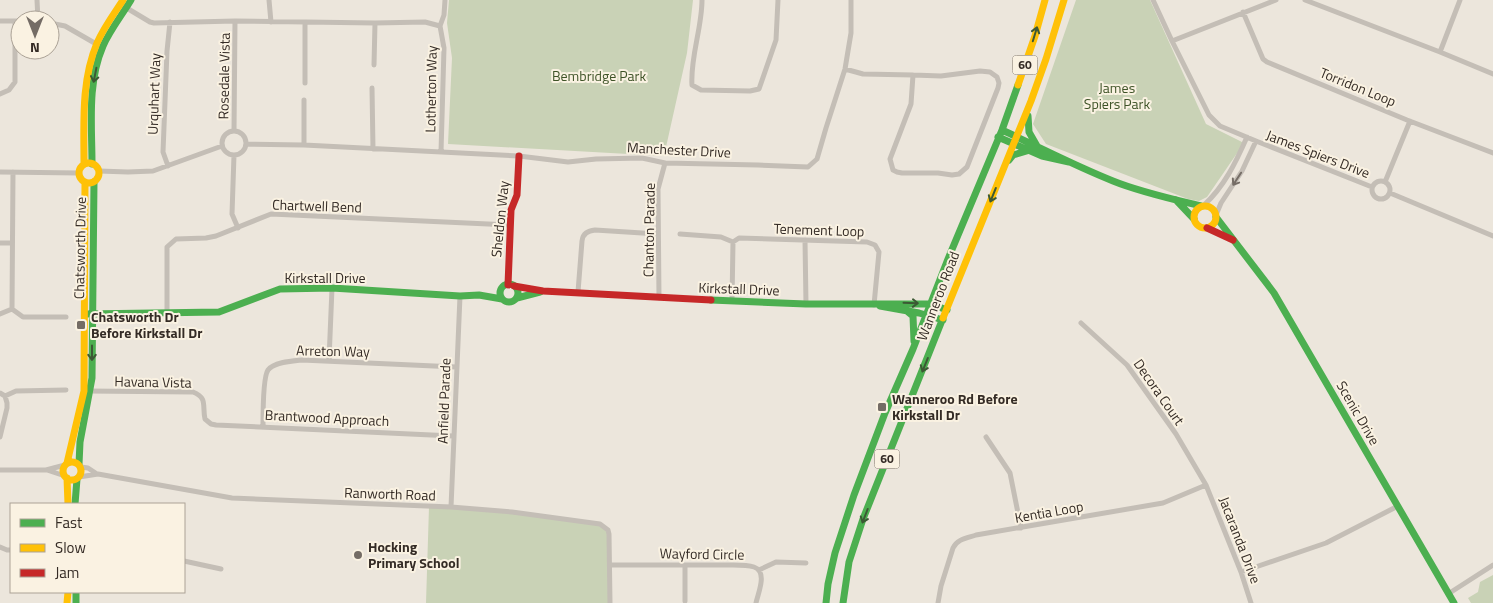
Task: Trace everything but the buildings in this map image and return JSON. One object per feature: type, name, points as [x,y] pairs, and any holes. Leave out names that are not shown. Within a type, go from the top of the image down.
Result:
[{"type":"main road","points":[[88,164],[86,76],[100,45],[103,30],[123,4],[131,0]]},
{"type":"main road","name":"Wanneroo Road","points":[[826,603],[835,554],[854,495],[885,413],[913,349],[1000,133],[1035,36],[1045,0]]},
{"type":"main road","name":"Wanneroo Road","points":[[843,603],[849,562],[863,519],[1031,101],[1064,0]]},
{"type":"main road","points":[[1031,101],[1027,127],[1034,148]]},
{"type":"main road","points":[[1000,133],[1058,161],[1069,162],[1115,182],[1176,200],[1211,207],[1216,216],[1213,224],[1205,228],[1198,226],[1189,213],[1176,200]]},
{"type":"main road","points":[[1005,165],[1013,155],[1034,148]]},
{"type":"main road","name":"Sheldon Way","points":[[508,286],[511,210],[516,195],[519,156]]},
{"type":"main road","points":[[88,164],[95,165],[99,171],[98,178],[94,182],[85,182],[80,178],[80,169],[88,164]]},
{"type":"main road","name":"Chatsworth Drive","points":[[80,465],[80,442],[88,391],[85,182]]},
{"type":"main road","name":"Chatsworth Drive","points":[[88,314],[94,182]]},
{"type":"main road","points":[[1194,219],[1195,211],[1203,205]]},
{"type":"main road","name":"Scenic Drive","points":[[1216,216],[1274,293],[1454,603]]},
{"type":"main road","name":"Scenic Drive","points":[[1205,228],[1220,233],[1233,241]]},
{"type":"main road","points":[[508,286],[518,292],[516,298],[510,302],[502,299],[500,294],[508,286]]},
{"type":"main road","name":"Kirkstall Drive","points":[[479,295],[508,286],[543,291],[659,298],[806,304],[931,304],[947,310]]},
{"type":"main road","name":"Kirkstall Drive","points":[[88,314],[219,312],[280,289],[288,288],[332,288],[460,296],[479,295],[502,299]]},
{"type":"main road","name":"Kirkstall Drive","points":[[516,298],[543,291]]},
{"type":"main road","name":"Kirkstall Drive","points":[[874,305],[927,314],[943,320]]},
{"type":"main road","points":[[907,311],[913,316],[914,322],[913,349]]},
{"type":"main road","name":"Chatsworth Drive","points":[[66,464],[88,391]]},
{"type":"main road","points":[[68,503],[66,477],[63,471],[66,464],[73,461],[80,465],[82,472],[78,478],[75,503]]},
{"type":"main road","points":[[66,477],[72,480],[78,478]]},
{"type":"street","points":[[269,0],[270,22]]},
{"type":"street","name":"Lotherton Way","points":[[441,152],[444,48],[440,26],[444,15],[445,0]]},
{"type":"street","points":[[702,0],[691,73],[692,85],[702,90],[750,91],[759,89],[776,40],[778,0]]},
{"type":"street","name":"Manchester Drive","points":[[246,144],[304,145],[519,156],[568,162],[642,158],[665,163],[808,167],[817,159],[845,69],[852,33],[851,0]]},
{"type":"street","name":"James Spiers Drive","points":[[1153,0],[1208,115],[1220,126],[1372,187]]},
{"type":"street","points":[[1172,41],[1276,0]]},
{"type":"street","points":[[1305,0],[1493,74]]},
{"type":"street","points":[[1440,52],[1460,0]]},
{"type":"street","name":"Lotherton Way","points":[[123,4],[150,22],[425,22],[440,26]]},
{"type":"street","name":"Torridon Loop","points":[[1243,12],[1263,59],[1267,62],[1493,153]]},
{"type":"street","name":"Rosedale Vista","points":[[234,131],[236,21]]},
{"type":"street","name":"Urquhart Way","points":[[168,166],[163,152],[170,22]]},
{"type":"street","points":[[305,22],[305,83]]},
{"type":"street","points":[[374,65],[375,22]]},
{"type":"street","points":[[60,25],[100,45]]},
{"type":"street","points":[[0,94],[9,90],[15,82],[16,60]]},
{"type":"street","points":[[845,69],[863,74],[913,75],[941,76],[990,72],[997,77],[998,88],[967,167],[959,174],[902,173],[893,170],[890,159],[911,104],[913,75]]},
{"type":"street","points":[[372,88],[373,149]]},
{"type":"street","points":[[304,100],[304,145]]},
{"type":"street","points":[[1385,182],[1410,121]]},
{"type":"street","points":[[234,131],[243,136],[246,144],[242,152],[234,155],[226,152],[222,146],[224,137],[234,131]]},
{"type":"street","name":"James Spiers Drive","points":[[1203,205],[1212,197],[1234,167],[1247,137]]},
{"type":"street","name":"James Spiers Drive","points":[[1216,216],[1221,203],[1242,171],[1256,141]]},
{"type":"street","points":[[99,171],[153,171],[222,146]]},
{"type":"street","points":[[234,155],[232,214],[238,228]]},
{"type":"street","name":"Chanton Parade","points":[[659,298],[658,189],[665,163]]},
{"type":"street","points":[[0,172],[79,173]]},
{"type":"street","points":[[12,310],[13,172]]},
{"type":"street","points":[[1377,182],[1385,182],[1390,186],[1390,194],[1385,198],[1378,198],[1373,194],[1372,187],[1377,182]]},
{"type":"street","points":[[1390,194],[1493,236]]},
{"type":"street","name":"Chartwell Bend","points":[[167,312],[167,247],[176,239],[216,236],[270,214],[510,225]]},
{"type":"street","points":[[578,292],[582,237],[586,232],[595,230],[658,234]]},
{"type":"street","name":"Tenement Loop","points":[[680,234],[721,237],[733,242],[739,238],[867,242],[875,245],[879,252],[874,305]]},
{"type":"street","points":[[805,240],[806,304]]},
{"type":"street","points":[[732,301],[733,242]]},
{"type":"street","points":[[0,243],[12,243]]},
{"type":"street","points":[[329,360],[332,288]]},
{"type":"street","name":"Anfield Parade","points":[[451,508],[460,296]]},
{"type":"street","points":[[0,314],[12,310]]},
{"type":"street","points":[[12,310],[23,317],[66,317]]},
{"type":"street","name":"Decora Court","points":[[1081,323],[1127,365],[1176,434],[1206,485]]},
{"type":"street","name":"Arreton Way","points":[[263,426],[265,378],[268,370],[292,360],[329,360],[456,367]]},
{"type":"street","points":[[6,396],[16,391],[66,390]]},
{"type":"street","name":"Havana Vista","points":[[88,391],[193,392],[203,400],[204,416]]},
{"type":"street","points":[[0,393],[6,396],[8,403],[0,437]]},
{"type":"street","name":"Brantwood Approach","points":[[204,416],[208,422],[216,425],[453,436]]},
{"type":"street","points":[[986,437],[1010,473],[1020,528]]},
{"type":"street","points":[[0,470],[46,470],[66,464]]},
{"type":"street","name":"Ranworth Road","points":[[80,465],[98,474],[232,498],[512,512],[604,526],[609,534],[610,603]]},
{"type":"street","points":[[46,470],[66,477]]},
{"type":"street","name":"Ranworth Road","points":[[78,478],[98,474]]},
{"type":"street","name":"Kentia Loop","points":[[938,603],[941,586],[955,544],[960,540],[1163,503],[1206,485]]},
{"type":"street","name":"Jacaranda Drive","points":[[1206,485],[1241,572],[1251,603]]},
{"type":"street","points":[[1241,572],[1326,544],[1398,506]]},
{"type":"street","points":[[185,561],[221,569]]},
{"type":"street","points":[[759,570],[776,562],[806,563]]},
{"type":"street","name":"Wayford Circle","points":[[610,565],[752,566],[759,570],[761,577],[756,603]]},
{"type":"street","points":[[686,565],[686,601]]},
{"type":"street","points":[[1448,594],[1493,565]]},
{"type":"green space","name":"Bembridge Park","points":[[449,0],[693,0],[687,53],[664,156],[448,144],[452,58],[447,23]]},
{"type":"green space","name":"James Spiers Park","points":[[1076,0],[1150,0],[1206,124],[1244,143],[1207,197],[1199,201],[1188,199],[1046,144],[1033,124]]},
{"type":"green space","points":[[429,507],[512,512],[600,524],[608,530],[610,603],[426,603]]},
{"type":"green space","points":[[1493,575],[1493,603],[1471,603],[1468,598],[1478,592],[1480,582]]},
{"type":"traffic: fast","points":[[92,164],[91,104],[98,60],[109,34],[131,0]]},
{"type":"traffic: fast","points":[[826,603],[835,553],[854,495],[885,413],[1002,130],[1018,85]]},
{"type":"traffic: fast","points":[[1028,116],[1029,132],[1037,146]]},
{"type":"traffic: fast","points":[[1002,130],[1123,185],[1201,206]]},
{"type":"traffic: fast","points":[[998,137],[1042,156],[1069,162]]},
{"type":"traffic: fast","points":[[1009,160],[1013,155],[1030,150]]},
{"type":"traffic: fast","points":[[79,464],[80,442],[92,378],[94,182]]},
{"type":"traffic: fast","points":[[1176,200],[1194,219]]},
{"type":"traffic: fast","points":[[1216,217],[1274,293],[1454,603]]},
{"type":"traffic: fast","points":[[509,284],[515,287],[518,293],[515,299],[509,302],[503,299],[500,293],[503,287],[509,284]]},
{"type":"traffic: fast","points":[[85,314],[219,312],[280,289],[332,288],[460,296],[479,295],[502,299]]},
{"type":"traffic: fast","points":[[517,298],[540,292]]},
{"type":"traffic: fast","points":[[711,300],[806,304],[931,304],[947,310]]},
{"type":"traffic: fast","points":[[880,306],[919,313],[943,320]]},
{"type":"traffic: fast","points":[[907,311],[913,316],[914,341]]},
{"type":"traffic: fast","points":[[843,603],[849,562],[863,519],[943,318]]},
{"type":"traffic: fast","points":[[75,503],[77,479]]},
{"type":"traffic: fast","points":[[76,593],[76,603]]},
{"type":"traffic: slow","points":[[84,164],[84,102],[88,72],[97,43],[123,0]]},
{"type":"traffic: slow","points":[[1018,85],[1045,0]]},
{"type":"traffic: slow","points":[[943,318],[1031,101],[1064,0]]},
{"type":"traffic: slow","points":[[89,163],[96,166],[99,173],[96,180],[89,183],[82,180],[79,173],[82,166],[89,163]]},
{"type":"traffic: slow","points":[[67,463],[84,391],[85,182]]},
{"type":"traffic: slow","points":[[1205,206],[1213,209],[1216,217],[1213,225],[1205,228],[1197,225],[1194,217],[1197,209],[1205,206]]},
{"type":"traffic: slow","points":[[68,462],[76,462],[81,467],[81,471],[79,478],[68,480],[63,475],[63,467],[68,462]]},
{"type":"traffic: slow","points":[[67,478],[68,503]]},
{"type":"traffic: slow","points":[[67,603],[68,593]]},
{"type":"traffic: jam","points":[[508,285],[511,210],[517,195],[519,156]]},
{"type":"traffic: jam","points":[[1207,228],[1233,240]]},
{"type":"traffic: jam","points":[[514,286],[543,291],[711,300]]},
{"type":"place","name":"Chatsworth Dr Before Kirkstall Dr","points":[[81,325]]},
{"type":"place","name":"Wanneroo Rd Before Kirkstall Dr","points":[[882,407]]},
{"type":"place","name":"Hocking Primary School","points":[[358,555]]}]
